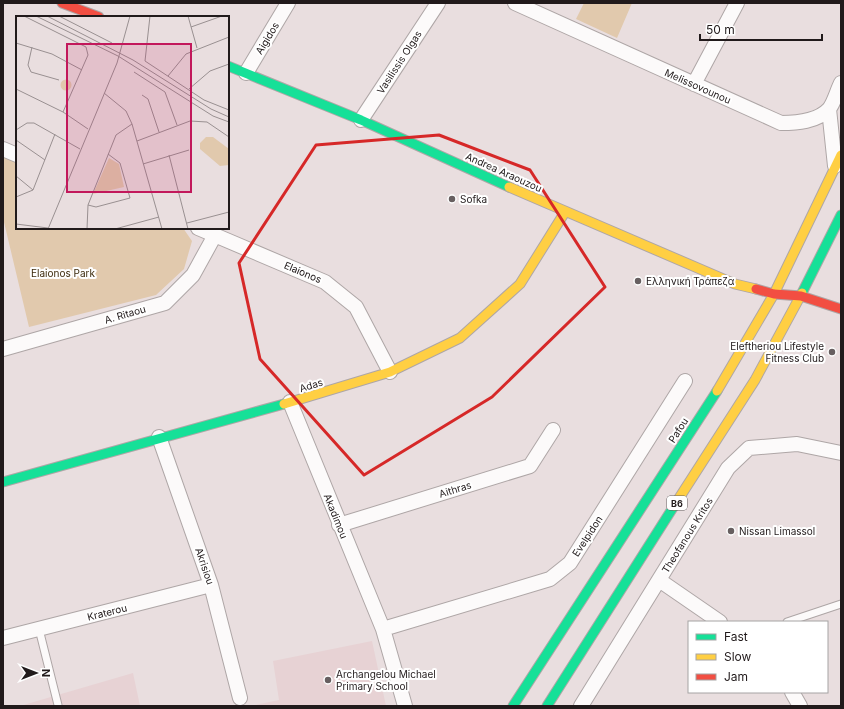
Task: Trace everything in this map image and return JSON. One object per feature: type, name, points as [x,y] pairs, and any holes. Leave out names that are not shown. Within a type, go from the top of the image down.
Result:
[{"type":"main road","points":[[62,3],[96,16]]},
{"type":"main road","name":"Andrea Araouzou","points":[[229,66],[361,120],[565,212],[735,284],[774,294],[801,296],[841,309]]},
{"type":"main road","name":"Pafou","points":[[513,706],[724,380],[774,294],[838,161]]},
{"type":"main road","name":"Adas","points":[[3,482],[159,437],[290,402],[390,372],[460,338],[520,284],[565,212]]},
{"type":"main road","name":"B6","points":[[547,706],[755,380],[801,296],[841,215]]},
{"type":"street","name":"Aigidos","points":[[246,73],[288,3]]},
{"type":"street","name":"Vasilissis Olgas","points":[[361,120],[438,3]]},
{"type":"street","name":"Melissovounou","points":[[515,3],[780,123],[807,121],[818,117],[829,109]]},
{"type":"street","points":[[694,84],[737,3]]},
{"type":"street","points":[[838,161],[829,109],[841,83]]},
{"type":"street","points":[[3,149],[16,155]]},
{"type":"street","name":"Elaionos","points":[[200,229],[326,282],[356,307],[390,372]]},
{"type":"street","name":"A. Ritaou","points":[[3,349],[165,303],[193,275],[215,235]]},
{"type":"street","name":"Evelpidon","points":[[383,629],[550,579],[570,563],[686,381]]},
{"type":"street","name":"Akadimou","points":[[290,402],[339,525],[383,629],[405,706]]},
{"type":"street","name":"Aithras","points":[[339,525],[530,466],[553,430]]},
{"type":"street","name":"Akrisiou","points":[[159,437],[212,585],[240,698]]},
{"type":"street","name":"Theofanous Kritos","points":[[588,703],[659,580],[728,468],[749,448],[797,444],[841,453]]},
{"type":"street","points":[[659,580],[719,621]]},
{"type":"street","name":"Kraterou","points":[[3,638],[212,585]]},
{"type":"street","points":[[793,693],[800,706]]},
{"type":"lane","points":[[790,621],[841,604]]},
{"type":"lane","points":[[39,629],[58,704]]},
{"type":"highlighted area","points":[[439,135],[530,170],[605,287],[492,397],[364,475],[260,359],[239,263],[316,145]]},
{"type":"shaded area","name":"Archangelou Michael Primary School","points":[[372,641],[386,706],[250,706],[279,700],[273,661]]},
{"type":"shaded area","points":[[133,673],[140,706],[20,706]]},
{"type":"green space","points":[[584,3],[632,3],[617,38],[576,19]]},
{"type":"green space","name":"Elaionos Park","points":[[3,155],[16,160],[16,229],[184,229],[192,241],[184,269],[156,295],[29,327],[3,218]]},
{"type":"traffic: fast","points":[[229,66],[361,120],[509,187]]},
{"type":"traffic: fast","points":[[802,293],[841,215]]},
{"type":"traffic: fast","points":[[513,706],[717,391]]},
{"type":"traffic: fast","points":[[3,482],[284,404]]},
{"type":"traffic: fast","points":[[547,706],[674,506]]},
{"type":"traffic: slow","points":[[717,391],[774,294],[841,155]]},
{"type":"traffic: slow","points":[[509,187],[735,284],[756,289]]},
{"type":"traffic: slow","points":[[284,404],[390,372],[460,338],[520,284],[565,212]]},
{"type":"traffic: slow","points":[[674,506],[755,380],[802,293]]},
{"type":"traffic: jam","points":[[62,3],[96,16]]},
{"type":"traffic: jam","points":[[756,289],[774,294],[801,296],[841,309]]},
{"type":"place","name":"Sofka","points":[[452,199]]},
{"type":"place","name":"Ελληνική Τράπεζα","points":[[638,281]]},
{"type":"place","name":"Eleftheriou Lifestyle Fitness Club","points":[[832,352]]},
{"type":"place","name":"Nissan Limassol","points":[[731,531]]},
{"type":"place","name":"Archangelou Michael Primary School","points":[[328,680]]}]
